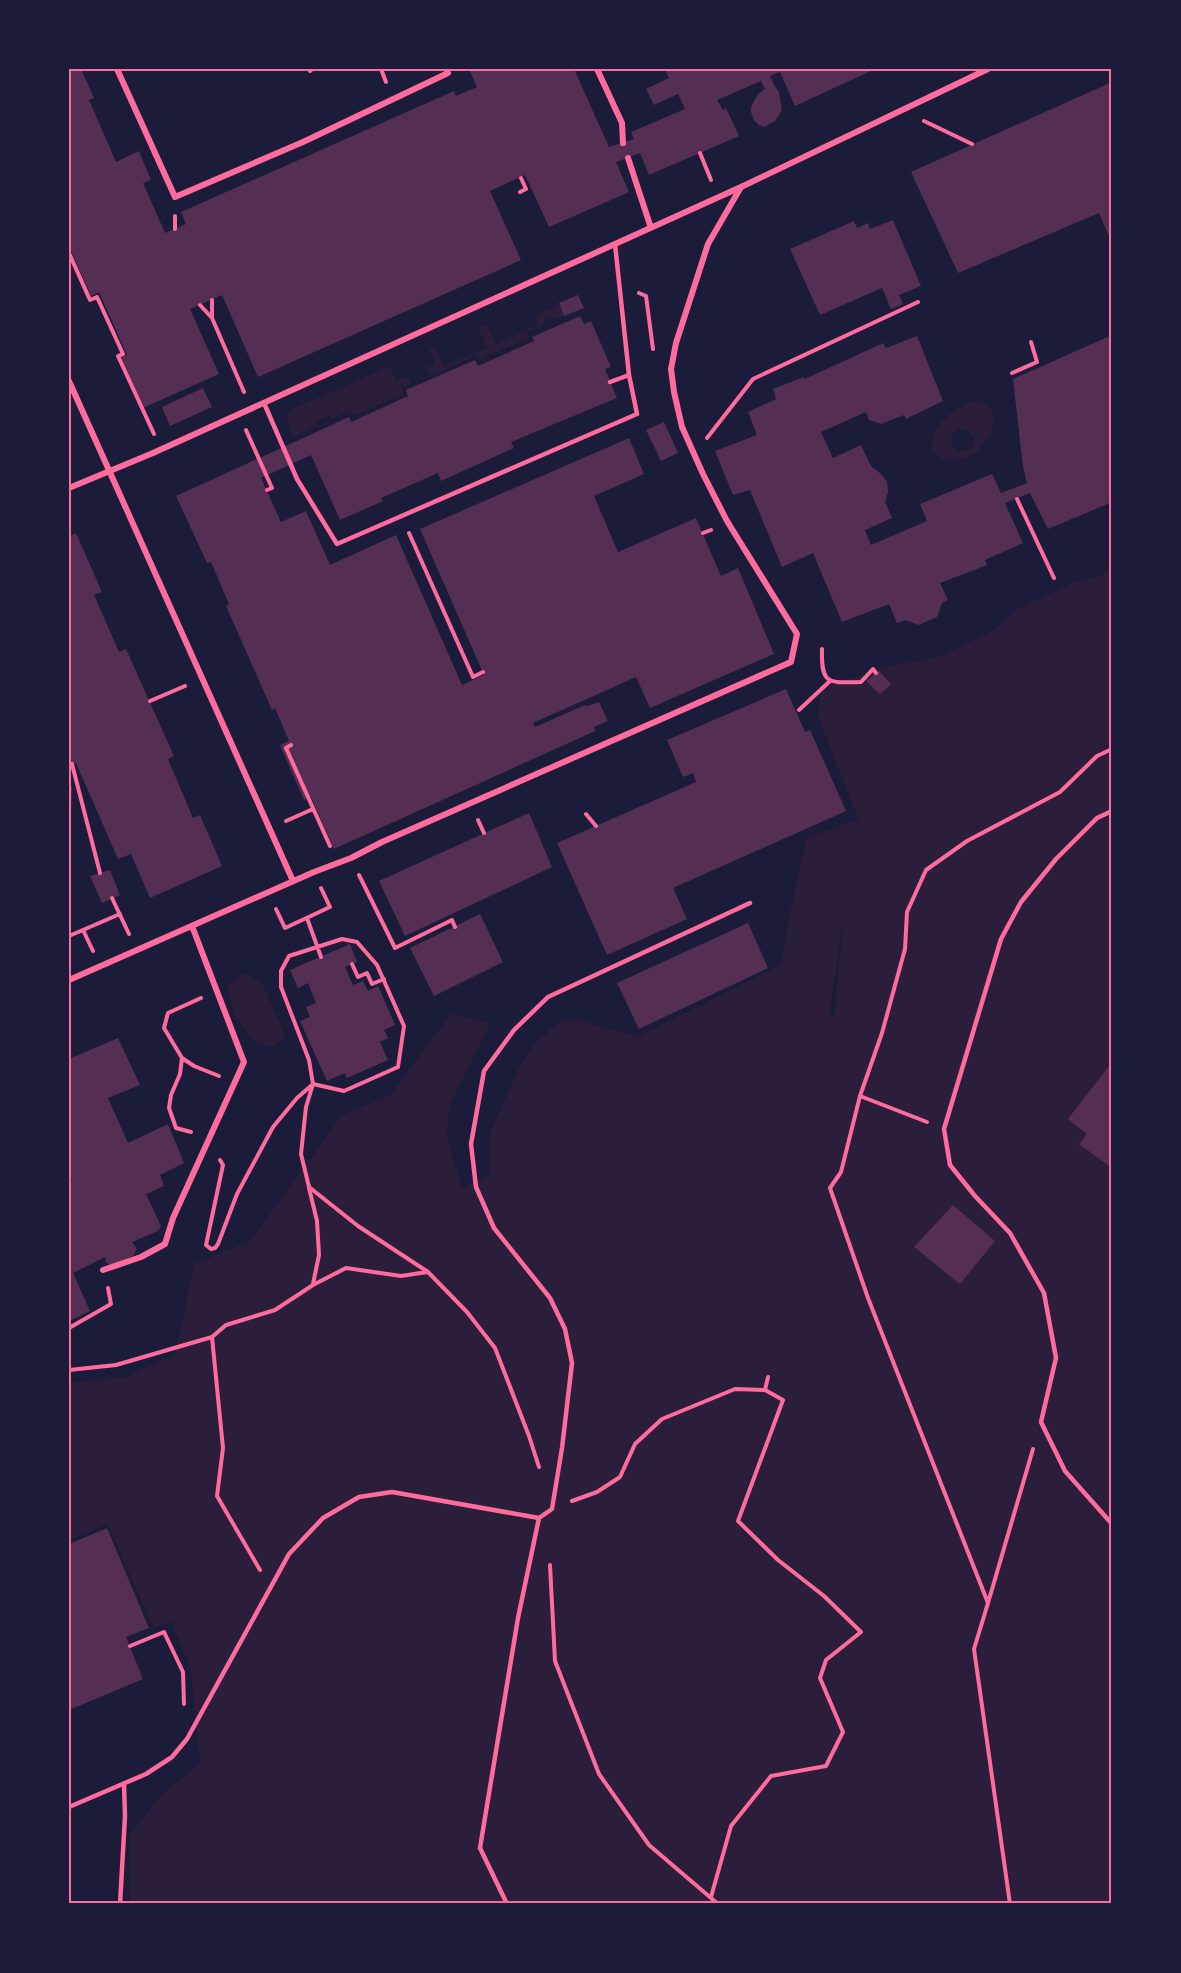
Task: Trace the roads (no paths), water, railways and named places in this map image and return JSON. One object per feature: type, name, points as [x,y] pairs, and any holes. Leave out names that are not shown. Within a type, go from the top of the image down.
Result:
[{"type":"street","points":[[117,69],[175,197],[303,142],[448,73],[446,69]]},
{"type":"street","points":[[597,69],[621,123],[623,143]]},
{"type":"street","points":[[69,488],[264,403],[741,187],[988,69]]},
{"type":"street","points":[[628,158],[651,228]]},
{"type":"street","points":[[69,980],[293,881],[351,858],[382,842],[791,662],[797,634],[727,521],[703,474],[682,427],[671,369],[676,343],[708,243],[741,187]]},
{"type":"street","points":[[69,381],[293,881]]},
{"type":"street","points":[[103,1270],[141,1257],[165,1244],[173,1218],[244,1062],[192,926]]},
{"type":"lane","points":[[264,403],[297,479],[338,544],[637,414],[629,375],[615,244]]},
{"type":"lane","points":[[610,381],[629,375]]},
{"type":"lane","points":[[1112,811],[1097,818],[1056,859],[1021,902],[1001,939],[944,1129],[950,1165],[1010,1233],[1044,1293],[1056,1358],[1041,1422],[1065,1471],[1112,1524]]},
{"type":"lane","points":[[507,1904],[480,1848],[518,1618],[539,1518],[552,1509],[572,1363],[565,1329],[550,1298],[494,1228],[476,1187],[471,1144],[484,1071],[514,1030],[548,997],[750,903]]},
{"type":"lane","points":[[69,1807],[146,1774],[172,1757],[187,1739],[289,1554],[322,1518],[359,1497],[392,1492],[539,1518]]},
{"type":"lane","points":[[120,1904],[125,1816],[124,1784]]}]
